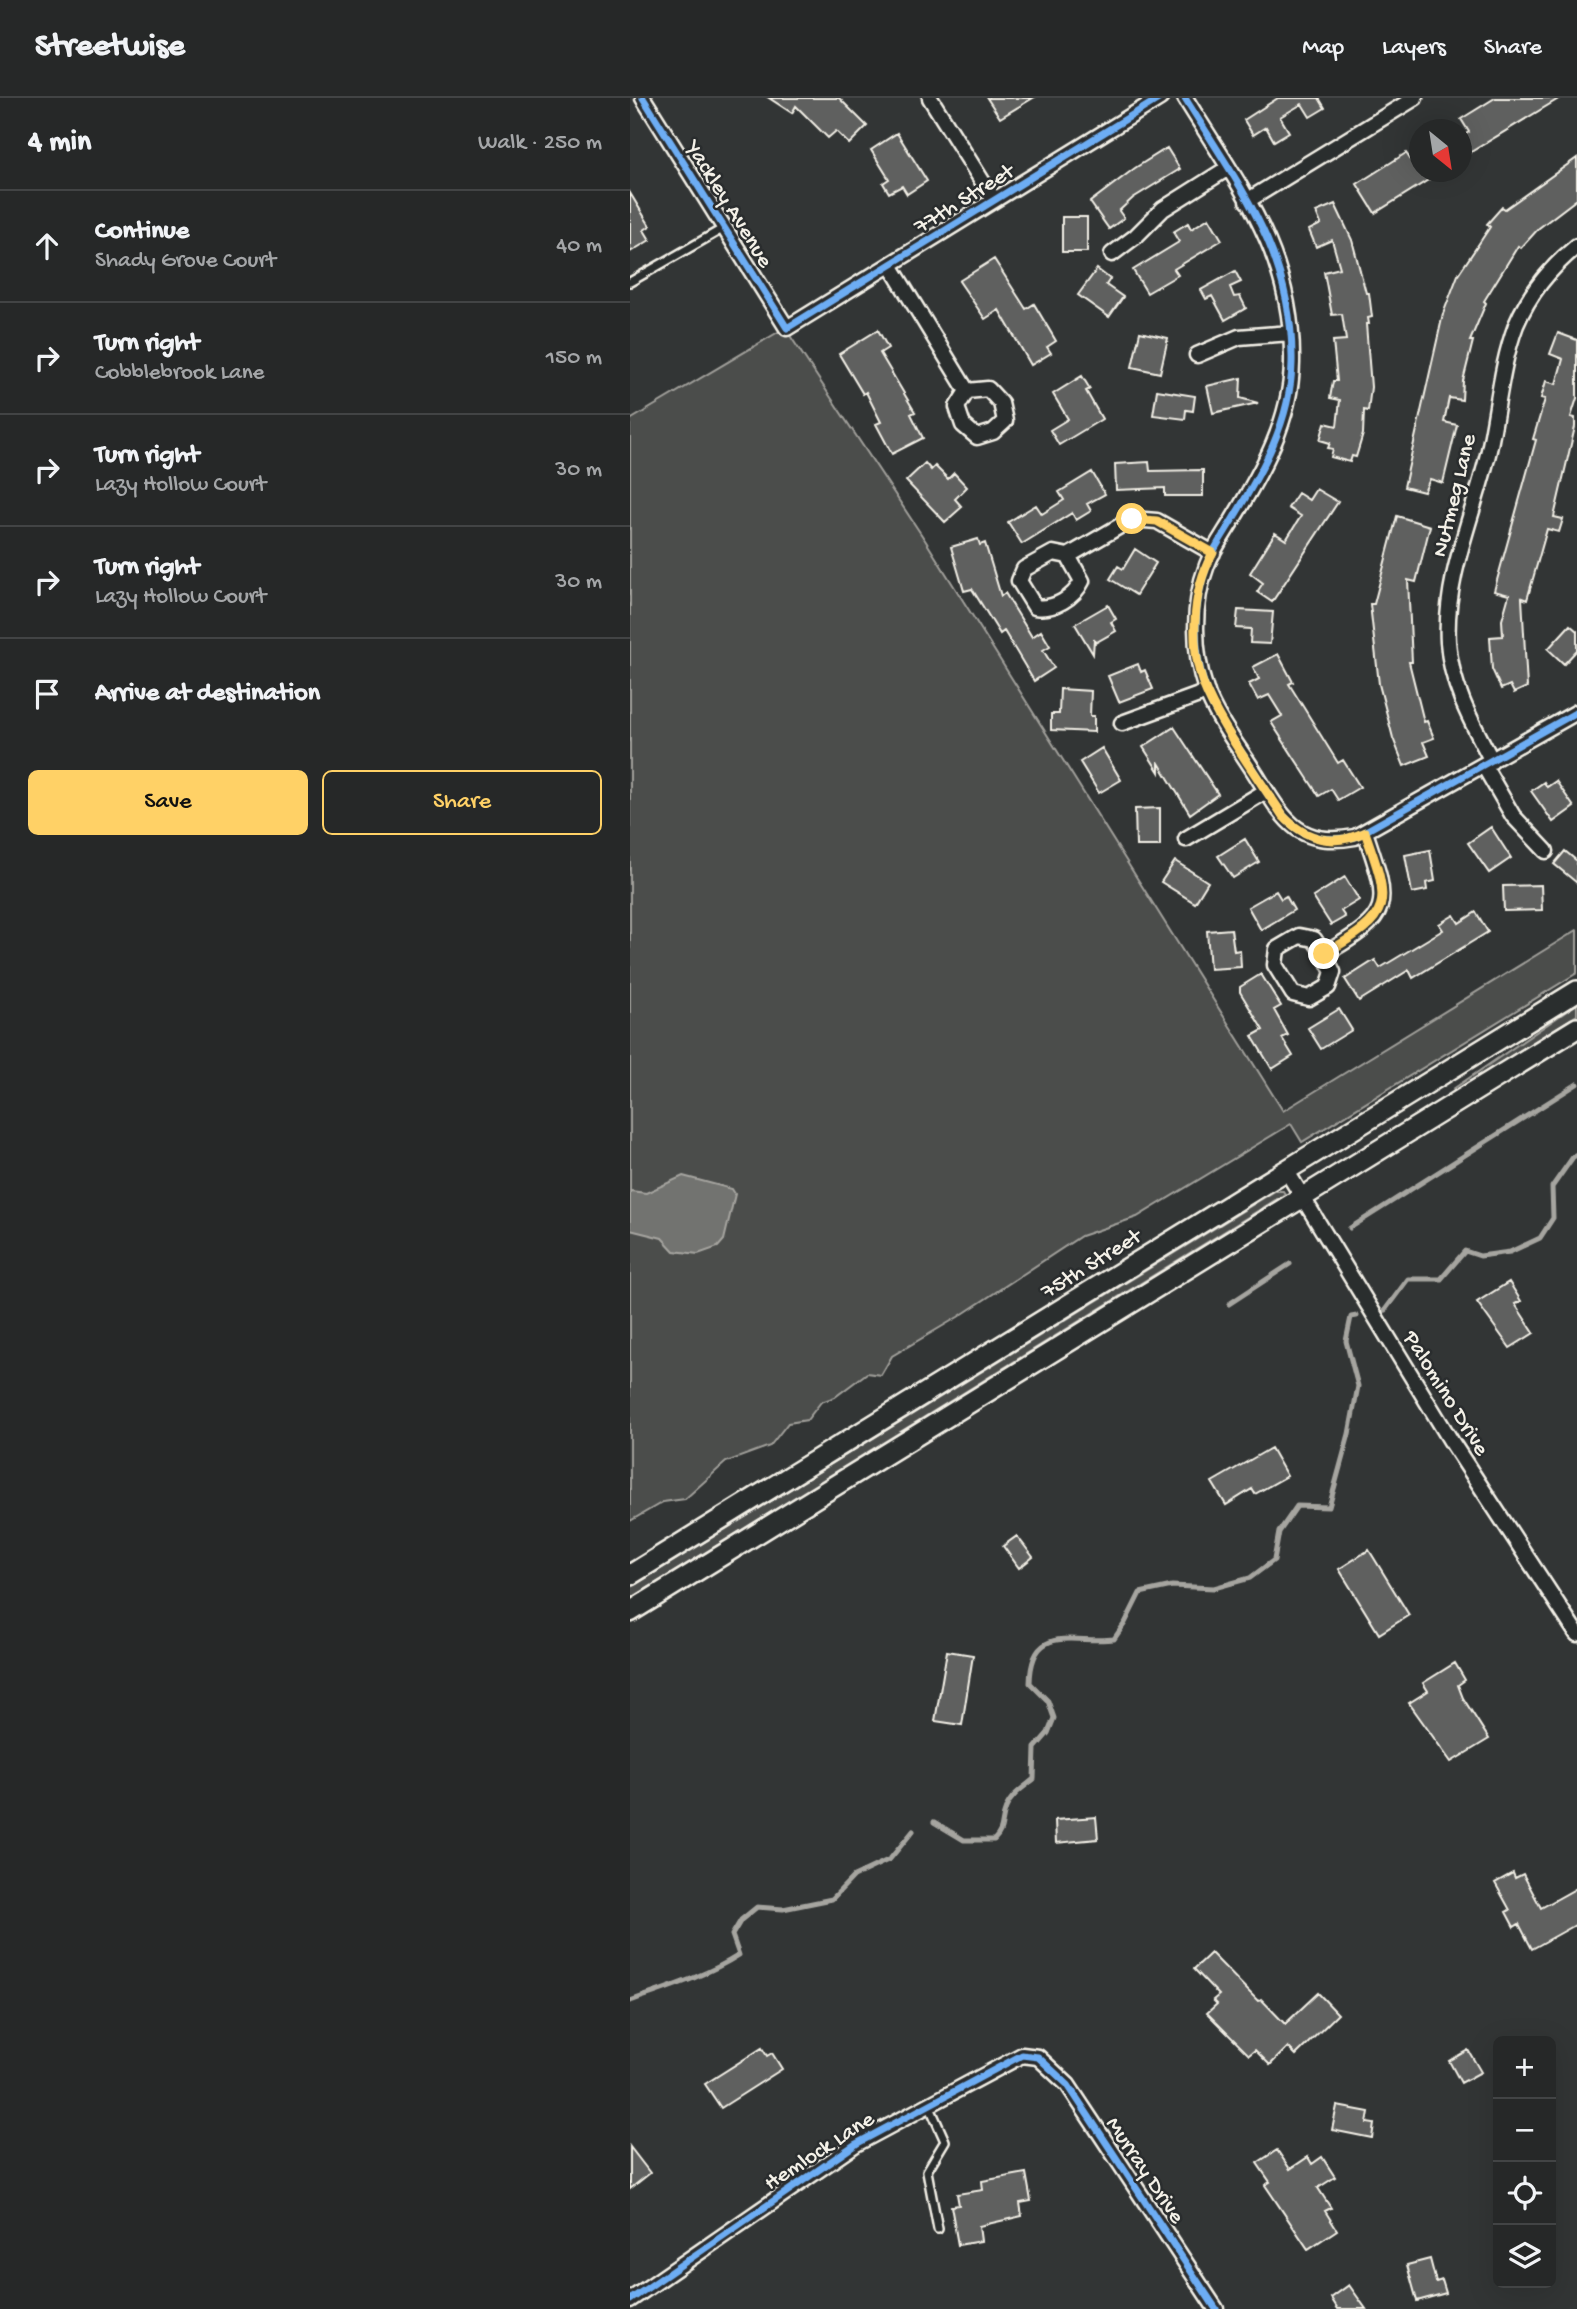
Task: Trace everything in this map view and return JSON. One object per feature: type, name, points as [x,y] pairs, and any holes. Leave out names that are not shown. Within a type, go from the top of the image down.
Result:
[{"type":"main road","name":"75th Street","points":[[630,1612],[1294,1184],[1577,991]]},
{"type":"main road","name":"75th Street","points":[[630,1576],[1294,1184],[1577,1028]]},
{"type":"street","name":"Yackley Avenue","points":[[643,98],[787,328]]},
{"type":"street","points":[[930,98],[994,200]]},
{"type":"street","name":"77th Street","points":[[787,328],[1160,98]]},
{"type":"street","points":[[1185,98],[1247,201],[1279,265],[1288,301],[1291,333],[1290,380],[1277,435],[1261,472],[1213,553],[1204,574],[1196,623],[1199,664],[1207,692],[1266,791],[1296,830],[1310,837],[1334,841],[1365,832],[1577,712]]},
{"type":"street","points":[[1247,201],[1415,98]]},
{"type":"street","points":[[1112,254],[1136,236],[1163,209],[1228,168]]},
{"type":"street","name":"Nutmeg Lane","points":[[1546,851],[1513,816],[1465,709],[1451,666],[1448,618],[1453,583],[1489,450],[1504,369],[1517,323],[1547,275],[1577,246]]},
{"type":"street","points":[[890,265],[967,390]]},
{"type":"street","points":[[1198,355],[1239,337],[1291,333]]},
{"type":"street","points":[[1068,556],[1082,581],[1076,593],[1048,609],[1035,607],[1019,581],[1024,569],[1052,553],[1068,556],[1123,522],[1141,518],[1157,521],[1213,553]]},
{"type":"street","points":[[1122,723],[1207,692]]},
{"type":"street","points":[[1186,839],[1266,791]]},
{"type":"street","points":[[1324,954],[1365,929],[1379,912],[1381,879],[1365,832]]},
{"type":"street","points":[[1299,936],[1314,939],[1324,954],[1333,972],[1328,986],[1309,998],[1293,994],[1275,965],[1277,949],[1299,936]]},
{"type":"street","name":"Palomino Drive","points":[[1294,1184],[1430,1407],[1577,1634]]},
{"type":"street","name":"Hemlock Lane","points":[[630,2300],[856,2144],[997,2066],[1022,2055],[1038,2057]]},
{"type":"street","name":"Murray Drive","points":[[1038,2057],[1068,2085],[1216,2309]]},
{"type":"lane","points":[[630,282],[724,228]]},
{"type":"lane","points":[[928,2104],[945,2141],[927,2171],[938,2229]]},
{"type":"shaded area","points":[[785,328],[925,540],[1283,1111],[1577,930],[1577,973],[1302,1142],[1291,1124],[1137,1217],[1081,1236],[958,1317],[892,1356],[881,1375],[867,1373],[835,1397],[821,1402],[807,1420],[788,1423],[770,1446],[726,1462],[685,1499],[663,1502],[630,1521],[630,420]]},
{"type":"shaded area","points":[[1577,1004],[1577,1015],[1454,1091],[1453,1089]]},
{"type":"shaded area","points":[[683,1176],[732,1189],[735,1194],[724,1240],[718,1247],[698,1254],[674,1251],[662,1238],[630,1230],[630,1191],[646,1193]]},
{"type":"shaded area","points":[[1275,1191],[1283,1191],[1285,1194],[630,1599],[630,1588]]},
{"type":"building","points":[[769,98],[839,98],[867,126],[849,144],[836,131],[828,138],[796,106],[792,113]]},
{"type":"building","points":[[987,98],[1033,98],[1000,118]]},
{"type":"building","points":[[1278,98],[1319,98],[1325,108],[1310,117],[1302,104],[1280,117],[1289,132],[1274,141],[1266,127],[1253,135],[1244,120]]},
{"type":"building","points":[[1495,98],[1560,98],[1472,151],[1472,119],[1461,119]]},
{"type":"building","points":[[897,133],[927,181],[907,194],[902,186],[889,193],[883,183],[889,179],[871,150]]},
{"type":"building","points":[[1167,148],[1180,169],[1133,198],[1119,211],[1124,218],[1109,229],[1090,202]]},
{"type":"building","points":[[1406,153],[1409,157],[1409,182],[1425,182],[1375,213],[1357,184]]},
{"type":"building","points":[[1577,158],[1577,199],[1539,228],[1521,248],[1518,246],[1484,301],[1486,303],[1470,341],[1473,341],[1463,381],[1462,400],[1449,398],[1444,422],[1457,425],[1443,483],[1430,479],[1424,492],[1404,487],[1443,314],[1458,275],[1490,227],[1487,224],[1502,207],[1505,209]]},
{"type":"building","points":[[630,193],[650,226],[644,230],[650,240],[630,252]]},
{"type":"building","points":[[1335,204],[1352,240],[1366,293],[1369,293],[1372,317],[1368,318],[1369,324],[1366,324],[1371,387],[1368,411],[1364,410],[1363,434],[1356,457],[1352,456],[1350,462],[1331,457],[1333,449],[1328,448],[1330,443],[1320,440],[1325,423],[1337,426],[1340,400],[1330,398],[1333,381],[1337,381],[1333,341],[1346,340],[1342,314],[1332,315],[1324,272],[1340,268],[1332,240],[1316,247],[1309,230],[1321,224],[1316,212]]},
{"type":"building","points":[[1062,217],[1087,217],[1087,252],[1062,252]]},
{"type":"building","points":[[1209,218],[1222,240],[1174,269],[1178,275],[1147,293],[1133,270],[1179,242],[1173,232],[1188,223],[1191,229]]},
{"type":"building","points":[[994,259],[1026,309],[1034,304],[1056,341],[1047,347],[1051,353],[1031,365],[999,310],[985,319],[959,281]]},
{"type":"building","points":[[1097,269],[1110,279],[1106,285],[1123,297],[1109,317],[1078,295]]},
{"type":"building","points":[[1235,271],[1241,282],[1230,287],[1234,297],[1240,296],[1246,308],[1225,320],[1212,296],[1206,299],[1201,290]]},
{"type":"building","points":[[878,330],[888,348],[880,353],[915,412],[911,414],[923,438],[892,454],[876,424],[881,422],[866,392],[863,394],[839,354]]},
{"type":"building","points":[[1140,332],[1168,338],[1160,373],[1132,367]]},
{"type":"building","points":[[1558,333],[1577,340],[1577,398],[1571,417],[1575,418],[1575,427],[1554,517],[1563,519],[1559,532],[1547,529],[1527,600],[1522,598],[1527,687],[1514,693],[1510,685],[1501,689],[1492,669],[1490,637],[1503,636],[1502,620],[1509,595],[1494,591],[1536,440],[1533,439],[1545,399],[1541,398],[1546,381],[1556,384],[1563,359],[1550,354]]},
{"type":"building","points":[[1082,376],[1090,389],[1086,391],[1102,419],[1059,445],[1050,430],[1068,419],[1053,394]]},
{"type":"building","points":[[1241,378],[1240,398],[1258,403],[1213,413],[1207,386]]},
{"type":"building","points":[[1157,390],[1195,396],[1193,411],[1186,410],[1185,419],[1153,415]]},
{"type":"building","points":[[1149,462],[1150,471],[1203,470],[1203,496],[1165,496],[1165,488],[1116,490],[1115,464]]},
{"type":"building","points":[[925,463],[931,470],[935,466],[948,479],[954,473],[967,487],[955,499],[962,507],[945,522],[906,481]]},
{"type":"building","points":[[1092,472],[1105,494],[1087,504],[1091,511],[1076,520],[1072,513],[1022,544],[1008,522],[1036,505],[1042,514],[1064,500],[1059,492]]},
{"type":"building","points":[[1316,489],[1338,502],[1272,602],[1257,592],[1263,583],[1250,573],[1275,533],[1286,540],[1301,516],[1288,508],[1298,493],[1309,500]]},
{"type":"building","points":[[1397,516],[1430,526],[1416,582],[1408,580],[1412,662],[1409,662],[1424,722],[1427,721],[1434,738],[1423,742],[1429,756],[1404,766],[1393,738],[1379,684],[1370,604],[1374,604]]},
{"type":"building","points":[[978,539],[980,545],[985,543],[1001,596],[1005,593],[1032,637],[1041,631],[1050,646],[1043,650],[1054,668],[1034,681],[1004,631],[1000,634],[972,589],[964,591],[951,547]]},
{"type":"building","points":[[1135,549],[1156,563],[1136,595],[1110,579],[1118,566],[1123,569]]},
{"type":"building","points":[[1108,605],[1116,619],[1111,622],[1116,631],[1095,643],[1094,639],[1093,654],[1075,624]]},
{"type":"building","points":[[1238,610],[1273,612],[1270,644],[1250,643],[1251,629],[1236,628]]},
{"type":"building","points":[[1570,625],[1577,631],[1577,650],[1564,664],[1548,649]]},
{"type":"building","points":[[1278,654],[1293,682],[1289,684],[1338,763],[1343,760],[1360,787],[1338,800],[1331,789],[1319,796],[1271,722],[1282,716],[1269,695],[1258,700],[1249,684],[1259,679],[1253,667]]},
{"type":"building","points":[[1138,664],[1141,672],[1145,670],[1153,689],[1119,702],[1108,676]]},
{"type":"building","points":[[1060,689],[1091,691],[1090,716],[1094,716],[1094,732],[1051,730],[1051,714],[1059,714]]},
{"type":"building","points":[[1174,727],[1218,794],[1190,814],[1159,763],[1159,772],[1143,747]]},
{"type":"building","points":[[1102,748],[1121,780],[1099,793],[1080,762]]},
{"type":"building","points":[[1556,781],[1574,807],[1553,822],[1531,791],[1544,782],[1547,787]]},
{"type":"building","points":[[1160,808],[1160,846],[1136,846],[1135,809]]},
{"type":"building","points":[[1491,827],[1511,858],[1489,873],[1468,843]]},
{"type":"building","points":[[1245,839],[1259,862],[1233,878],[1218,856]]},
{"type":"building","points":[[1430,850],[1435,881],[1426,883],[1427,890],[1412,893],[1405,855]]},
{"type":"building","points":[[1565,851],[1577,861],[1577,883],[1554,864]]},
{"type":"building","points":[[1175,861],[1208,882],[1195,903],[1161,882]]},
{"type":"building","points":[[1345,877],[1359,900],[1341,911],[1345,917],[1331,925],[1313,897]]},
{"type":"building","points":[[1541,885],[1542,910],[1504,911],[1503,886]]},
{"type":"building","points":[[1276,891],[1281,899],[1286,896],[1294,910],[1261,930],[1248,907]]},
{"type":"building","points":[[1476,912],[1488,932],[1413,978],[1409,970],[1359,1001],[1345,979],[1375,960],[1380,968],[1443,930],[1439,924],[1454,915],[1459,923]]},
{"type":"building","points":[[1231,929],[1234,951],[1240,950],[1241,967],[1210,969],[1207,931]]},
{"type":"building","points":[[1261,974],[1281,1006],[1274,1010],[1288,1035],[1282,1038],[1293,1056],[1272,1069],[1252,1036],[1263,1030],[1240,992],[1240,987]]},
{"type":"building","points":[[1339,1009],[1352,1030],[1321,1049],[1308,1028]]},
{"type":"building","points":[[1509,1282],[1521,1301],[1515,1304],[1534,1333],[1510,1348],[1477,1302]]},
{"type":"building","points":[[1271,1448],[1287,1476],[1255,1494],[1252,1489],[1226,1505],[1212,1482]]},
{"type":"building","points":[[1017,1536],[1033,1557],[1019,1568],[1003,1546]]},
{"type":"building","points":[[1369,1550],[1409,1615],[1379,1634],[1339,1569]]},
{"type":"building","points":[[947,1651],[973,1655],[962,1725],[935,1721]]},
{"type":"building","points":[[1455,1663],[1465,1680],[1458,1685],[1463,1698],[1489,1739],[1451,1762],[1409,1703],[1428,1691],[1423,1683]]},
{"type":"building","points":[[1096,1817],[1098,1839],[1056,1843],[1055,1820]]},
{"type":"building","points":[[1513,1873],[1515,1878],[1523,1874],[1541,1908],[1577,1888],[1577,1924],[1532,1949],[1519,1924],[1514,1927],[1506,1912],[1510,1910],[1495,1883]]},
{"type":"building","points":[[1211,1953],[1285,2024],[1318,1993],[1338,2014],[1296,2055],[1288,2047],[1270,2065],[1255,2050],[1249,2055],[1207,2013],[1217,2004],[1213,2000],[1219,1995],[1194,1969]]},
{"type":"building","points":[[762,2048],[767,2056],[772,2053],[782,2069],[721,2108],[705,2084]]},
{"type":"building","points":[[1468,2050],[1481,2072],[1461,2083],[1449,2061]]},
{"type":"building","points":[[1337,2106],[1369,2112],[1367,2123],[1374,2124],[1372,2138],[1332,2130]]},
{"type":"building","points":[[630,2147],[650,2173],[630,2189]]},
{"type":"building","points":[[1277,2150],[1290,2169],[1308,2157],[1312,2164],[1322,2157],[1335,2177],[1318,2188],[1331,2208],[1325,2211],[1337,2230],[1308,2249],[1265,2185],[1270,2182],[1257,2163]]},
{"type":"building","points":[[1026,2173],[1031,2201],[1020,2203],[1022,2216],[979,2226],[981,2241],[958,2245],[951,2206],[959,2205],[957,2194],[983,2190],[982,2181]]},
{"type":"building","points":[[1430,2259],[1436,2282],[1442,2280],[1446,2293],[1417,2301],[1407,2265]]},
{"type":"building","points":[[1349,2285],[1366,2309],[1338,2309],[1331,2298]]},
{"type":"waterway","points":[[1350,1228],[1577,1084]]},
{"type":"waterway","points":[[1385,1310],[1408,1279],[1441,1279],[1465,1251],[1480,1256],[1510,1252],[1540,1238],[1553,1218],[1552,1187],[1577,1155]]},
{"type":"waterway","points":[[1229,1304],[1290,1264]]},
{"type":"waterway","points":[[934,1822],[964,1840],[994,1840],[1000,1832],[1008,1803],[1034,1779],[1035,1748],[1048,1733],[1054,1718],[1048,1701],[1030,1683],[1032,1664],[1038,1651],[1046,1644],[1070,1639],[1114,1639],[1140,1593],[1172,1586],[1214,1588],[1250,1578],[1274,1560],[1279,1532],[1297,1506],[1329,1507],[1349,1434],[1358,1386],[1346,1341],[1351,1317],[1357,1316]]},
{"type":"waterway","points":[[630,2001],[700,1975],[739,1955],[732,1935],[741,1920],[757,1907],[783,1909],[832,1899],[854,1876],[890,1859],[913,1831]]},
{"type":"cycle path","points":[[643,98],[787,328],[1160,98]]},
{"type":"cycle path","points":[[1185,98],[1243,192],[1273,254],[1284,288],[1290,324],[1292,363],[1286,405],[1273,445],[1254,483],[1215,547],[1202,580],[1197,612],[1197,644],[1206,690],[1216,713],[1287,820],[1308,835],[1336,839],[1355,837],[1577,712]]},
{"type":"cycle path","points":[[630,2300],[856,2144],[1022,2055],[1038,2057],[1068,2085],[1216,2309]]},
{"type":"route","points":[[1132,519],[1157,521],[1213,553],[1204,574],[1196,623],[1199,664],[1207,692],[1283,816],[1296,830],[1321,840],[1355,838],[1365,832],[1383,888],[1379,912],[1365,929],[1324,954]]}]
